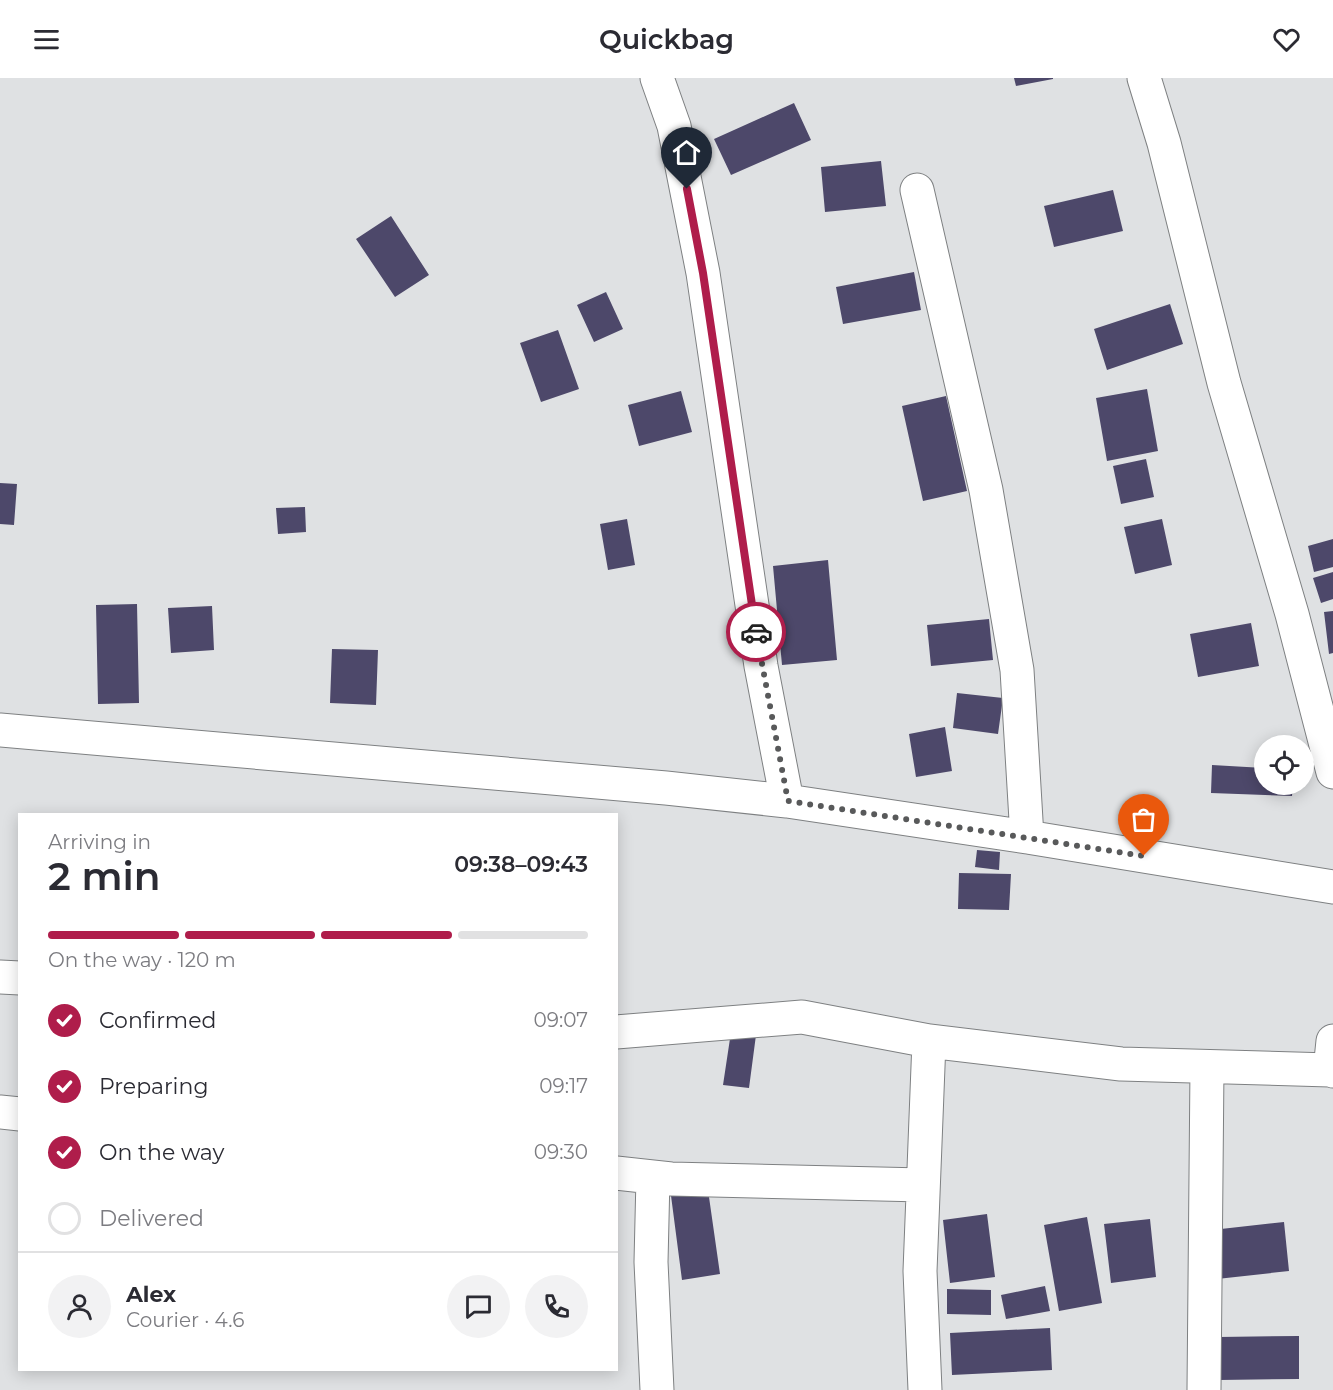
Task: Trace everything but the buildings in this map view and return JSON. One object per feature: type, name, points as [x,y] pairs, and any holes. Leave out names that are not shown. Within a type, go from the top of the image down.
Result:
[{"type":"street","points":[[657,78],[674,126],[703,273],[761,666],[788,801]]},
{"type":"street","points":[[1144,78],[1164,143],[1224,383],[1292,614],[1333,772]]},
{"type":"street","points":[[917,190],[986,490],[1017,670],[1027,837]]},
{"type":"street","points":[[0,729],[666,788],[788,801],[1333,887]]},
{"type":"street","points":[[0,977],[18,978]]},
{"type":"street","points":[[618,1032],[802,1017],[929,1041],[1121,1064],[1207,1067],[1332,1061]]},
{"type":"street","points":[[925,1390],[920,1271],[929,1041]]},
{"type":"street","points":[[1204,1390],[1207,1067]]},
{"type":"street","points":[[0,1112],[18,1114]]},
{"type":"street","points":[[618,1173],[671,1179],[923,1185]]},
{"type":"street","points":[[652,1177],[651,1262],[657,1390]]},
{"type":"way so far","points":[[756,632],[788,801],[1144,856]]},
{"type":"route","points":[[687,189],[703,273],[756,632]]}]
